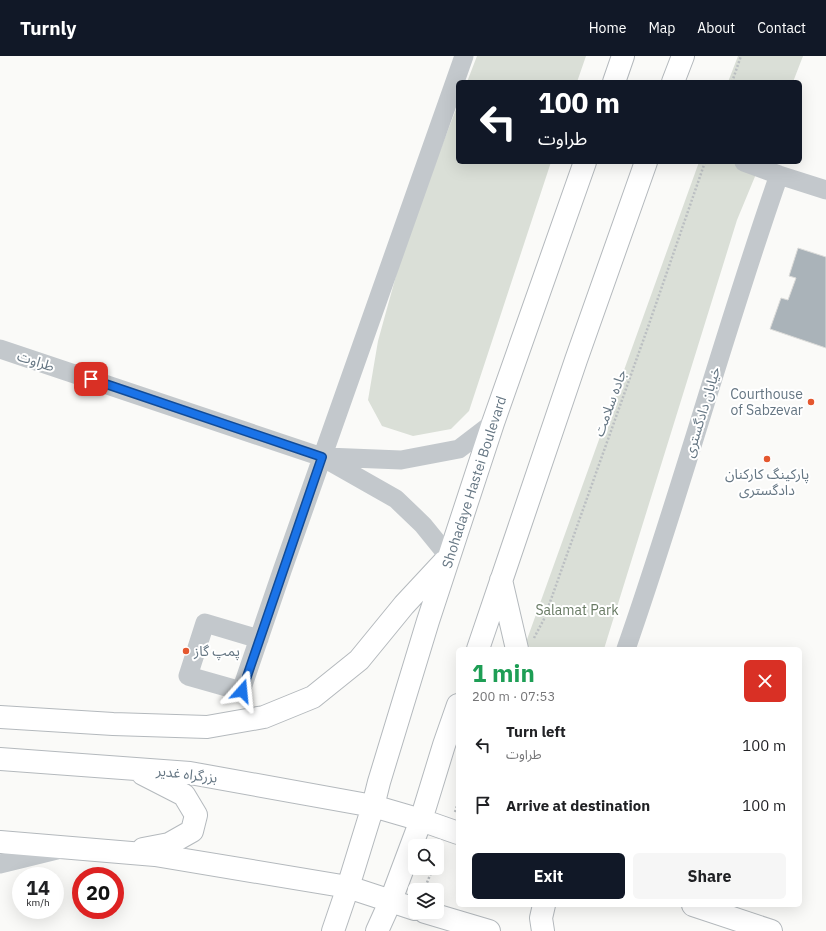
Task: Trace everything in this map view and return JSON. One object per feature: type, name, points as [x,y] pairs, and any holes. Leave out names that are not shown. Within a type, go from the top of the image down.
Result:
[{"type":"main road","points":[[615,80],[623,56]]},
{"type":"main road","points":[[674,80],[683,56]]},
{"type":"main road","name":"Shohadaye Hastei Boulevard","points":[[333,931],[373,806],[428,621],[493,423],[584,164]]},
{"type":"main road","points":[[479,647],[576,360],[645,164]]},
{"type":"main road","points":[[0,718],[207,727],[264,717],[313,696],[359,660],[404,605],[449,557]]},
{"type":"main road","points":[[501,580],[524,646]]},
{"type":"main road","points":[[377,931],[391,900],[421,820],[456,711]]},
{"type":"main road","name":"بزرگراه غدیر","points":[[0,759],[190,773],[373,806],[456,832]]},
{"type":"main road","points":[[126,853],[169,844],[192,831],[196,815],[184,795],[154,778],[131,768]]},
{"type":"main road","points":[[0,842],[155,855],[348,887],[408,906]]},
{"type":"main road","points":[[543,931],[541,918],[544,907]]},
{"type":"main road","points":[[698,907],[771,931]]},
{"type":"main road","points":[[741,907],[785,931]]},
{"type":"main road","points":[[444,918],[489,931]]},
{"type":"street","points":[[259,639],[206,623],[188,676],[242,691],[322,457],[464,56]]},
{"type":"street","points":[[749,164],[826,190]]},
{"type":"street","name":"خیابان دادگستری","points":[[627,647],[649,586],[714,374],[779,175]]},
{"type":"street","name":"طراوت","points":[[0,349],[322,457]]},
{"type":"street","points":[[322,457],[409,459],[459,449],[493,423]]},
{"type":"street","points":[[322,457],[396,499],[423,525],[449,557]]},
{"type":"street","points":[[0,864],[66,848]]},
{"type":"path","points":[[733,80],[741,56]]},
{"type":"path","name":"جاده سلامت","points":[[524,646],[546,611],[648,327],[703,164]]},
{"type":"green space","points":[[477,56],[586,56],[578,80],[468,80]]},
{"type":"green space","points":[[738,56],[803,56],[794,80],[729,80]]},
{"type":"green space","points":[[456,109],[456,164],[550,164],[469,411],[451,429],[413,436],[382,426],[368,400],[378,341],[407,236]]},
{"type":"green space","name":"Salamat Park","points":[[698,164],[760,164],[737,220],[605,647],[530,647],[525,645]]},
{"type":"building","points":[[798,248],[826,257],[826,348],[770,329],[781,298],[788,300],[796,278],[789,276]]},
{"type":"place","name":"Courthouse of Sabzevar","points":[[811,402]]},
{"type":"place","name":"پارکینگ کارکنان دادگستری","points":[[767,459]]},
{"type":"place","name":"پمپ گاز","points":[[186,651]]},
{"type":"route","points":[[91,379],[322,457],[242,691]]}]
